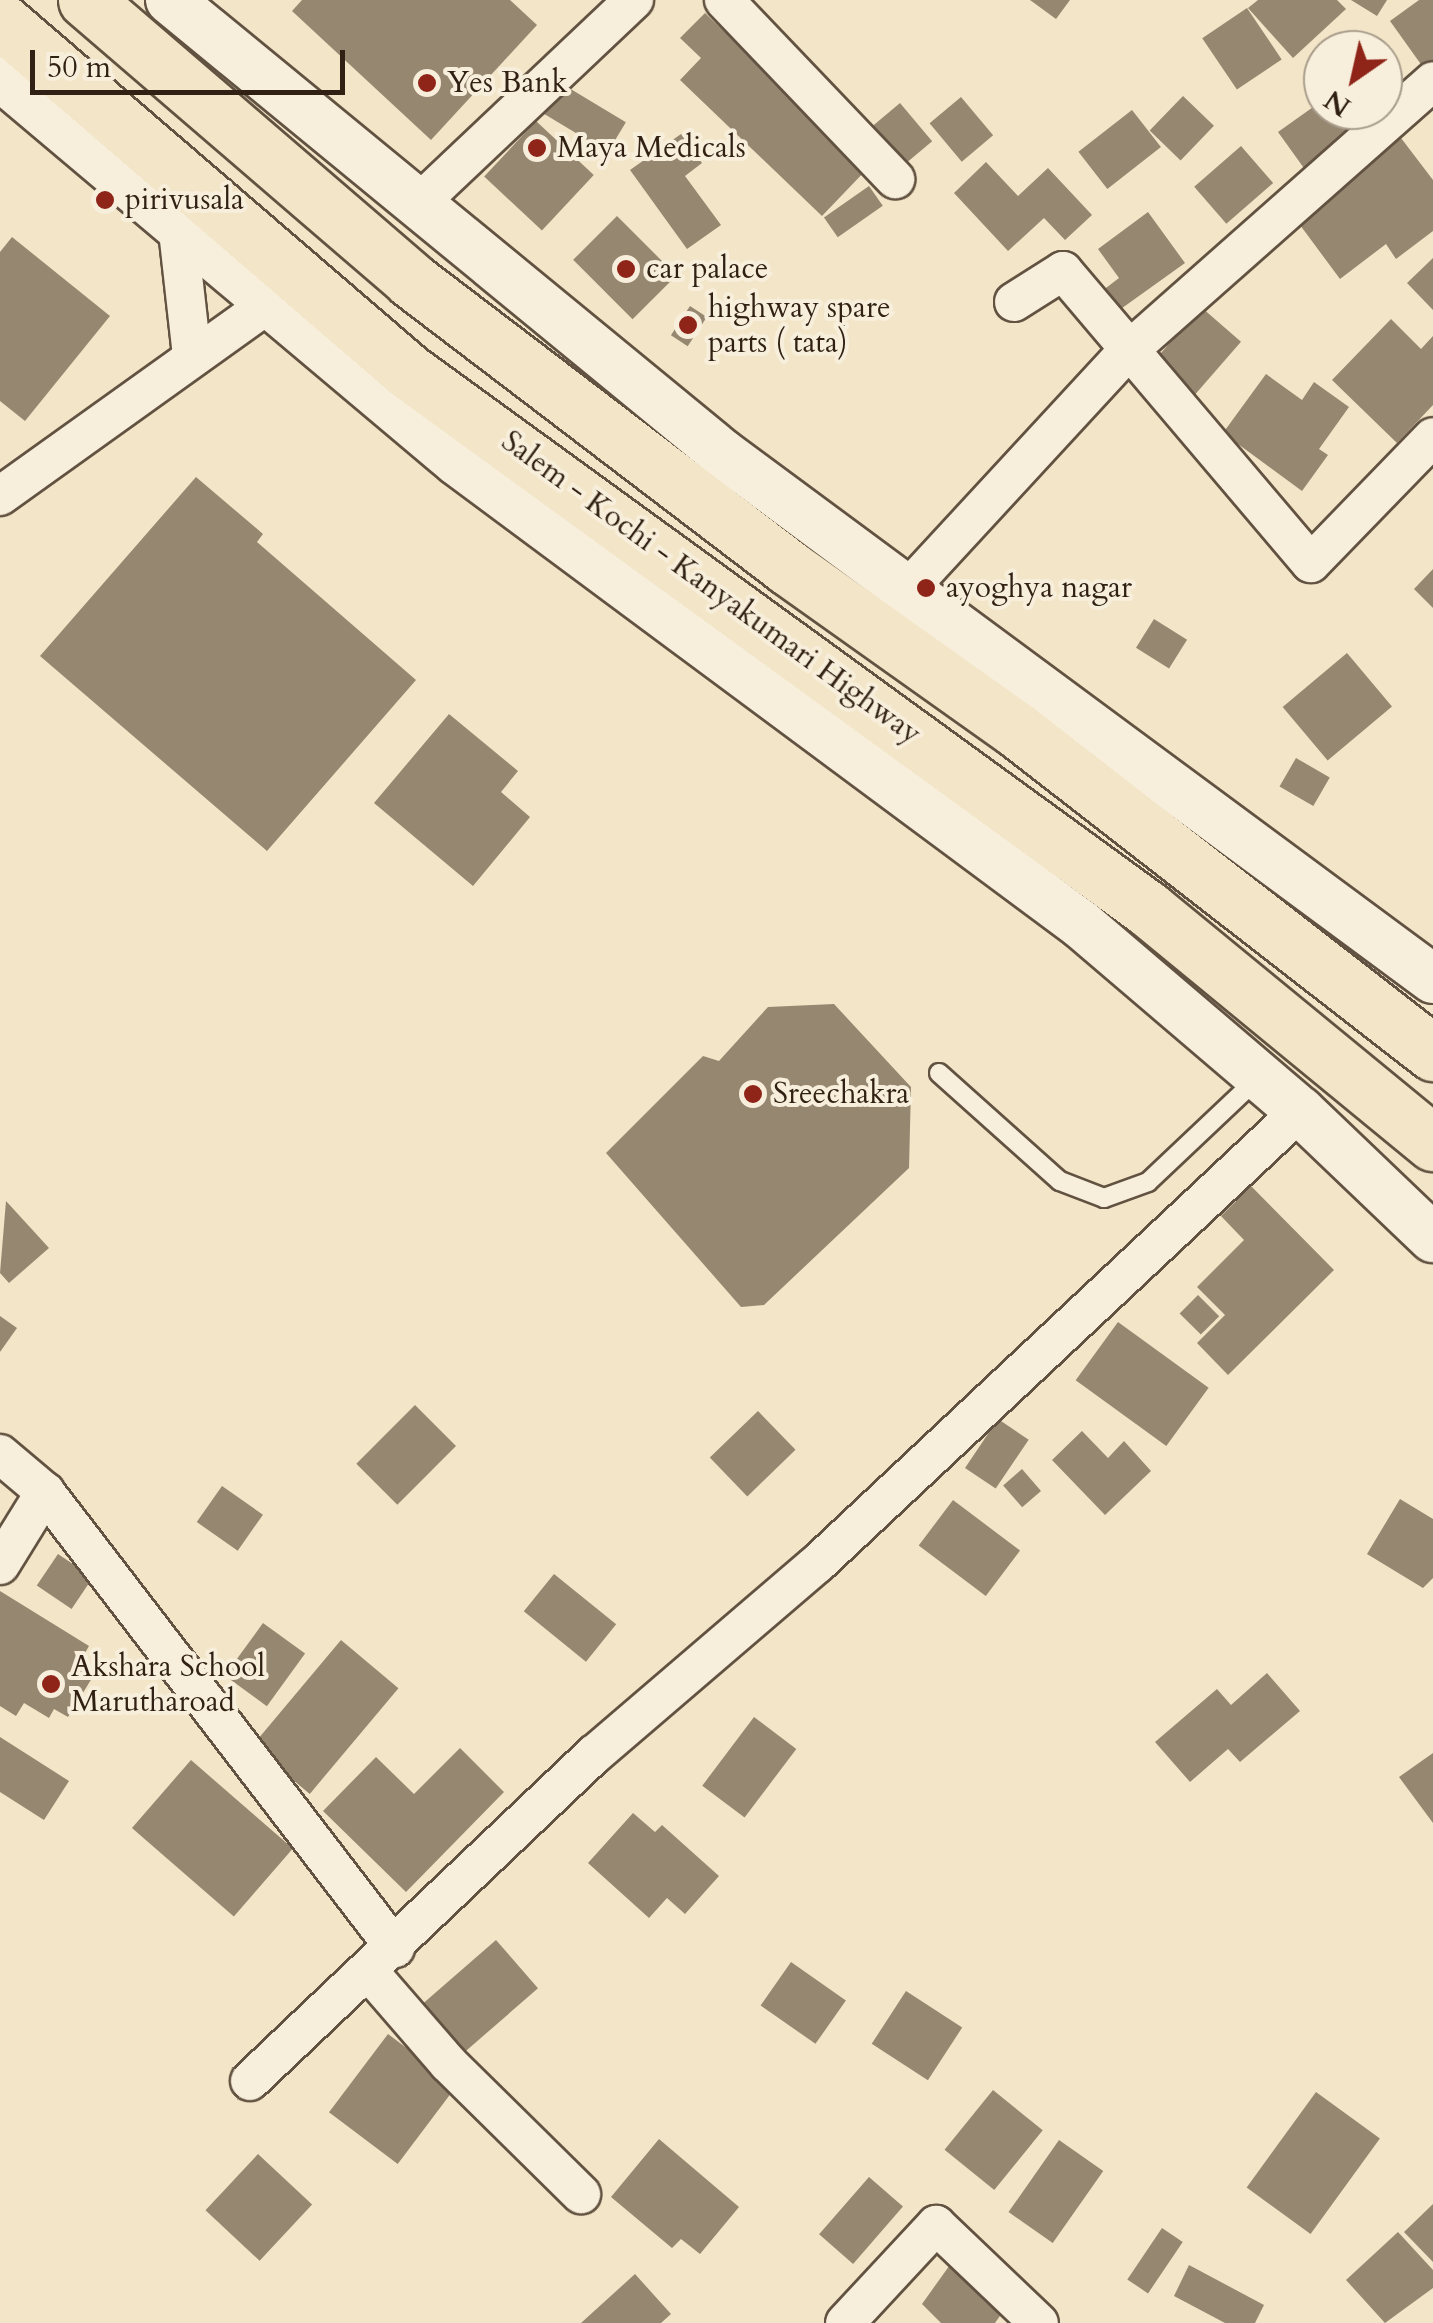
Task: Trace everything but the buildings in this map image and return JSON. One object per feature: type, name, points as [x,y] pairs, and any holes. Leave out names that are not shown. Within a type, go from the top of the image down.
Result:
[{"type":"highway","name":"Salem - Kochi - Kanyakumari Highway","points":[[86,0],[410,280],[1032,741],[1433,1053]]},
{"type":"highway","name":"Salem - Kochi - Kanyakumari Highway","points":[[0,20],[409,372],[1148,909],[1416,1130]]},
{"type":"street","points":[[170,0],[722,454],[1433,980]]},
{"type":"street","points":[[416,206],[634,0]]},
{"type":"street","points":[[724,0],[895,178]]},
{"type":"street","points":[[0,76],[265,306],[457,461],[1082,925],[1257,1078],[1300,1110],[1433,1238]]},
{"type":"street","points":[[908,589],[1126,353],[1433,82]]},
{"type":"street","points":[[178,231],[192,356]]},
{"type":"street","points":[[1014,302],[1063,272],[1126,353],[1311,563],[1433,437]]},
{"type":"street","points":[[0,496],[265,306]]},
{"type":"street","points":[[250,2081],[595,1754],[816,1564],[1300,1110]]},
{"type":"street","points":[[0,1454],[45,1492],[382,1960],[448,2063],[581,2194]]},
{"type":"street","points":[[0,1564],[45,1492]]},
{"type":"street","points":[[844,2323],[936,2225],[1039,2323]]},
{"type":"lane","points":[[939,1074],[1030,1158],[1104,1198],[1148,1182],[1257,1078]]},
{"type":"place","name":"Yes Bank","points":[[427,83]]},
{"type":"place","name":"Maya Medicals","points":[[537,148]]},
{"type":"place","name":"pirivusala","points":[[105,200]]},
{"type":"place","name":"car palace","points":[[626,269]]},
{"type":"place","name":"highway spare parts ( tata)","points":[[688,325]]},
{"type":"place","name":"ayoghya nagar","points":[[926,588]]},
{"type":"place","name":"Sreechakra","points":[[753,1094]]},
{"type":"place","name":"Akshara School Marutharoad","points":[[51,1684]]}]
